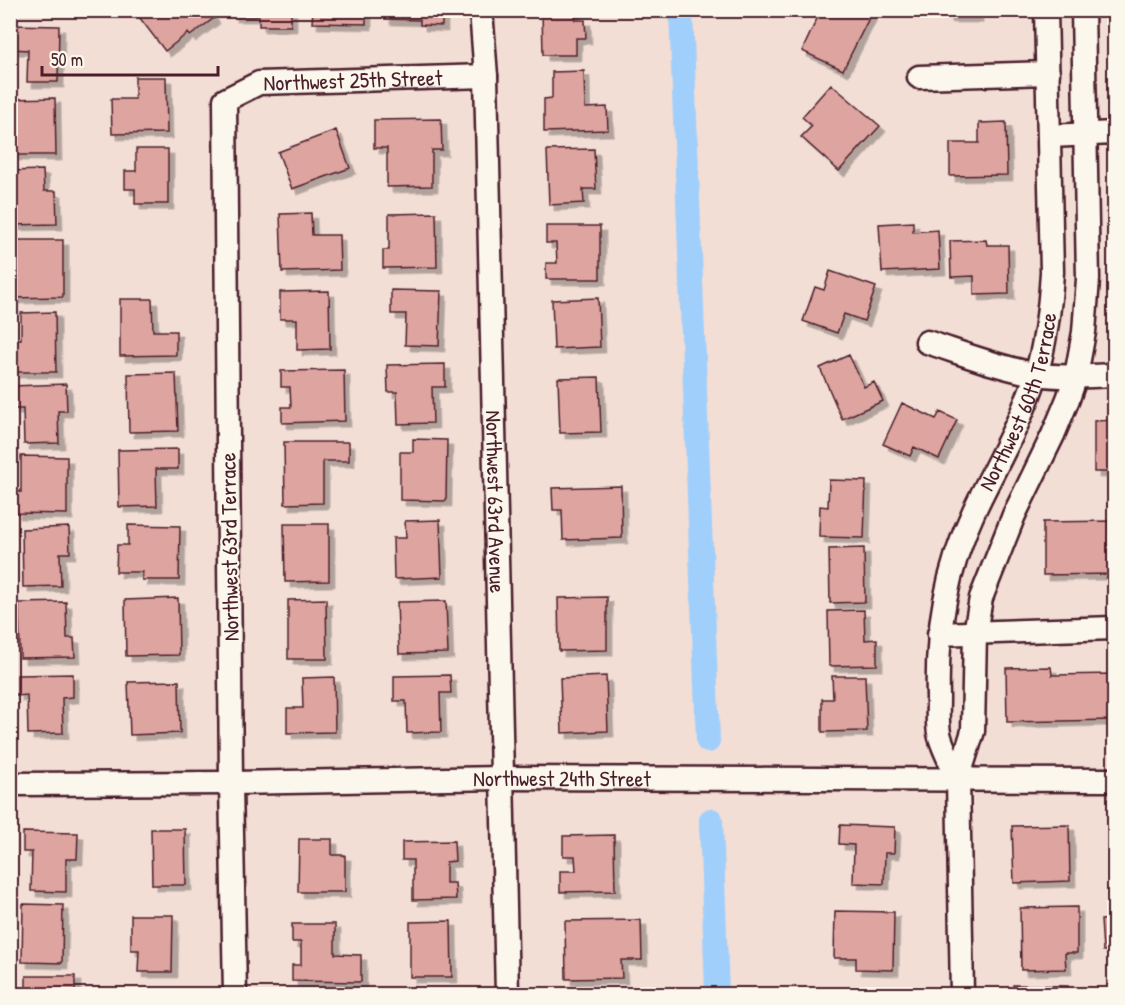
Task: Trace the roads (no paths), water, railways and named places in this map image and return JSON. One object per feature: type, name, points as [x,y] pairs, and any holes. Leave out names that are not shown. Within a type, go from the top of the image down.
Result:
[{"type":"street","name":"Northwest 63rd Avenue","points":[[481,10],[486,76],[507,994]]},
{"type":"street","name":"Northwest 60th Terrace","points":[[958,779],[939,734],[937,671],[944,597],[957,553],[973,513],[1012,436],[1036,374],[1047,329],[1052,272],[1047,10]]},
{"type":"street","name":"Northwest 60th Terrace","points":[[962,994],[958,779],[973,731],[975,633],[981,598],[1010,525],[1068,399],[1076,376],[1084,332],[1088,279],[1083,10]]},
{"type":"street","points":[[919,77],[1048,73]]},
{"type":"street","name":"Northwest 25th Street","points":[[225,100],[259,83],[486,76]]},
{"type":"street","name":"Northwest 63rd Terrace","points":[[225,100],[235,994]]},
{"type":"street","points":[[1050,136],[1114,133]]},
{"type":"street","points":[[927,342],[1036,374],[1114,375]]},
{"type":"street","points":[[939,634],[1114,628]]},
{"type":"street","name":"Northwest 24th Street","points":[[10,784],[501,778],[1114,780]]},
{"type":"waterway","points":[[681,10],[708,741]]},
{"type":"waterway","points":[[711,820],[717,994]]}]
